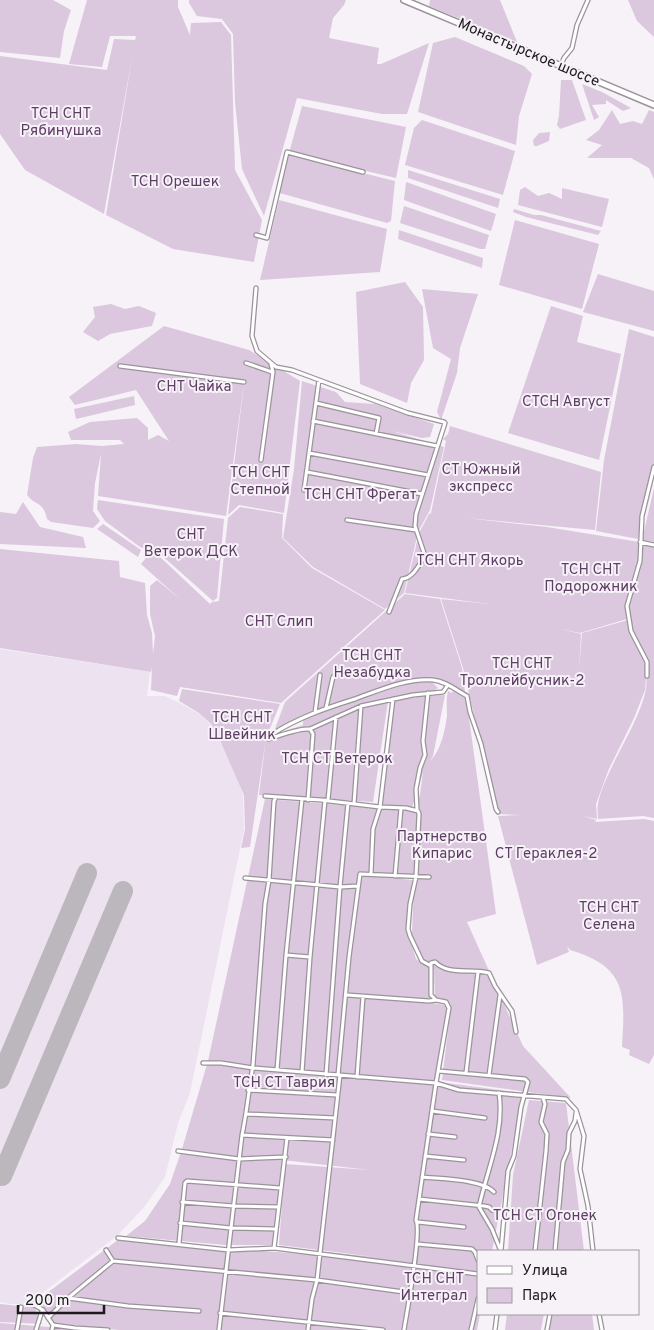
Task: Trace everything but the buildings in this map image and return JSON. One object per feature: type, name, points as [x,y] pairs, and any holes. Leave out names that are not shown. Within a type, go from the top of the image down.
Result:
[{"type":"main road","name":"Монастырское шоссе","points":[[404,0],[654,105]]},
{"type":"street","points":[[561,66],[564,58],[572,48],[577,25],[588,0]]},
{"type":"street","points":[[256,235],[267,238],[287,152],[363,172]]},
{"type":"street","points":[[256,288],[252,336],[256,351],[270,364],[292,370],[408,413],[444,422],[416,514],[415,526],[425,556],[413,573],[407,579],[402,580],[389,612]]},
{"type":"street","points":[[246,363],[273,372]]},
{"type":"street","points":[[262,460],[273,372],[270,364]]},
{"type":"street","points":[[120,366],[244,382]]},
{"type":"street","points":[[304,490],[319,380]]},
{"type":"street","points":[[316,403],[378,418],[376,434]]},
{"type":"street","points":[[314,421],[437,446]]},
{"type":"street","points":[[309,453],[428,474]]},
{"type":"street","points":[[647,676],[647,662],[631,630],[627,606],[640,562],[642,516],[654,467]]},
{"type":"street","points":[[306,472],[422,494]]},
{"type":"street","points":[[347,520],[416,530]]},
{"type":"street","points":[[640,542],[654,545]]},
{"type":"street","points":[[314,713],[320,675]]},
{"type":"street","points":[[326,708],[333,677]]},
{"type":"street","points":[[448,685],[443,692],[428,693],[361,706],[310,729],[305,728],[270,737],[287,725],[326,708],[403,683],[433,680],[441,682],[448,685],[467,696],[498,812]]},
{"type":"street","points":[[428,693],[423,740],[425,755],[418,775],[416,789],[417,810],[420,814],[416,877],[410,904],[408,929],[422,961],[432,966]]},
{"type":"street","points":[[371,874],[373,829],[380,807],[393,699]]},
{"type":"street","points":[[354,804],[361,706]]},
{"type":"street","points":[[302,1072],[310,957],[336,716]]},
{"type":"street","points":[[308,800],[313,734],[310,729]]},
{"type":"street","points":[[265,796],[326,800],[417,810]]},
{"type":"street","points":[[219,1330],[242,1135],[247,1114],[248,1090],[253,1068],[265,904],[269,880],[274,801],[276,797]]},
{"type":"street","points":[[277,1070],[286,955],[302,799]]},
{"type":"street","points":[[326,1075],[348,803]]},
{"type":"street","points":[[394,876],[401,808]]},
{"type":"street","points":[[308,1330],[312,1299],[317,1280],[333,1140],[349,957],[360,874],[429,877]]},
{"type":"street","points":[[245,878],[340,887],[358,886]]},
{"type":"street","points":[[286,955],[310,957]]},
{"type":"street","points":[[436,1000],[431,995],[432,966],[430,964],[434,962],[446,970],[489,974],[500,995],[512,1011],[516,1032]]},
{"type":"street","points":[[466,1073],[478,972]]},
{"type":"street","points":[[346,995],[436,1000],[446,1002],[449,1006],[416,1220],[418,1222],[417,1244],[404,1330]]},
{"type":"street","points":[[489,1075],[500,995]]},
{"type":"street","points":[[357,1077],[363,997]]},
{"type":"street","points":[[203,1064],[221,1063],[326,1075],[436,1083],[459,1090],[566,1099],[576,1110],[584,1136],[580,1169],[588,1206],[593,1250]]},
{"type":"street","points":[[439,1071],[527,1080],[514,1156],[508,1171],[501,1250]]},
{"type":"street","points":[[248,1090],[337,1095]]},
{"type":"street","points":[[499,1093],[500,1116],[495,1153],[479,1207],[492,1229],[501,1250]]},
{"type":"street","points":[[535,1250],[547,1134],[542,1122],[545,1104],[543,1098]]},
{"type":"street","points":[[555,1250],[563,1162],[568,1150],[569,1133],[575,1121],[576,1110]]},
{"type":"street","points":[[432,1111],[485,1118]]},
{"type":"street","points":[[247,1114],[335,1118]]},
{"type":"street","points":[[428,1134],[454,1137]]},
{"type":"street","points":[[242,1135],[333,1140]]},
{"type":"street","points":[[274,1248],[287,1138]]},
{"type":"street","points":[[176,1156],[179,1151],[239,1159],[286,1157]]},
{"type":"street","points":[[425,1156],[464,1160]]},
{"type":"street","points":[[422,1177],[479,1183],[491,1188],[494,1192]]},
{"type":"street","points":[[179,1243],[182,1202],[187,1181],[280,1188]]},
{"type":"street","points":[[419,1199],[489,1207],[492,1210]]},
{"type":"street","points":[[182,1202],[278,1207]]},
{"type":"street","points":[[418,1222],[464,1227]]},
{"type":"street","points":[[180,1223],[231,1228],[276,1229]]},
{"type":"street","points":[[118,1238],[179,1243],[229,1250],[274,1248],[477,1274]]},
{"type":"street","points":[[417,1244],[472,1249],[477,1257]]},
{"type":"street","points":[[106,1250],[113,1261]]},
{"type":"street","points":[[48,1318],[68,1298],[113,1261],[317,1280],[411,1293]]},
{"type":"street","points":[[68,1298],[128,1306],[199,1312]]},
{"type":"street","points":[[31,1303],[42,1310],[53,1325],[75,1329],[108,1330]]},
{"type":"street","points":[[471,1330],[477,1303]]},
{"type":"street","points":[[17,1330],[21,1307]]},
{"type":"street","points":[[36,1330],[42,1310]]},
{"type":"street","points":[[220,1313],[383,1330]]},
{"type":"street","points":[[495,1330],[497,1315]]},
{"type":"street","points":[[547,1330],[550,1315]]},
{"type":"street","points":[[599,1315],[602,1330]]},
{"type":"street","points":[[52,1330],[53,1325]]},
{"type":"shaded area","points":[[0,649],[150,672],[147,696],[164,696],[201,715],[213,728],[237,774],[243,795],[244,829],[190,1093],[178,1123],[165,1177],[145,1206],[118,1235],[32,1301],[21,1304],[0,1302]]},
{"type":"green space","points":[[0,0],[53,0],[71,10],[64,31],[60,58],[0,52]]},
{"type":"green space","points":[[87,0],[178,0],[178,7],[190,35],[191,23],[221,22],[231,35],[235,170],[262,220],[254,262],[173,249],[106,215],[133,52],[104,214],[25,170],[0,134],[0,56],[107,70],[114,39],[135,40],[136,36],[110,36],[102,67],[69,64]]},
{"type":"green space","points":[[189,0],[346,0],[333,18],[329,38],[379,48],[377,64],[429,43],[407,114],[382,114],[297,98],[264,216],[242,169],[235,102],[233,34],[222,19],[197,16]]},
{"type":"green space","points":[[430,0],[500,0],[517,42],[429,6]]},
{"type":"green space","points":[[628,0],[654,0],[654,37],[637,21]]},
{"type":"green space","points":[[455,37],[524,66],[532,74],[519,116],[516,145],[418,112],[433,43]]},
{"type":"green space","points":[[561,80],[572,80],[586,120],[560,129],[557,125]]},
{"type":"green space","points":[[582,84],[602,92],[631,108],[623,111],[606,100],[606,104],[592,105],[599,117],[594,120]]},
{"type":"green space","points":[[302,106],[406,127],[396,178],[289,153]]},
{"type":"green space","points":[[612,110],[620,124],[633,121],[642,124],[649,110],[654,112],[654,179],[649,168],[631,158],[587,158],[602,145],[586,140],[599,130]]},
{"type":"green space","points":[[422,120],[515,151],[503,195],[405,165],[414,128]]},
{"type":"green space","points":[[550,132],[549,141],[534,146],[533,140],[539,133]]},
{"type":"green space","points":[[286,154],[395,181],[391,221],[387,223],[276,192]]},
{"type":"green space","points":[[408,170],[500,199],[498,208],[408,178]]},
{"type":"green space","points":[[406,182],[496,214],[491,231],[404,200]]},
{"type":"green space","points":[[525,187],[538,196],[549,193],[562,199],[562,188],[609,199],[602,227],[518,205],[520,190]]},
{"type":"green space","points":[[279,200],[387,229],[380,272],[260,280]]},
{"type":"green space","points":[[404,206],[489,235],[485,249],[400,223]]},
{"type":"green space","points":[[514,209],[601,231],[598,235],[526,217],[513,212]]},
{"type":"green space","points":[[515,220],[599,244],[582,309],[499,285]]},
{"type":"green space","points":[[399,230],[483,258],[482,268],[398,239]]},
{"type":"green space","points":[[598,274],[654,291],[654,331],[583,312]]},
{"type":"green space","points":[[405,282],[423,307],[424,360],[411,383],[407,403],[360,384],[356,292]]},
{"type":"green space","points":[[422,289],[478,294],[460,348],[457,373],[441,420],[437,412],[451,359],[433,348]]},
{"type":"green space","points":[[111,304],[125,309],[139,306],[156,313],[152,326],[110,334],[98,341],[83,332],[95,317],[93,307]]},
{"type":"green space","name":"СТСН Август","points":[[551,306],[583,316],[577,342],[621,354],[599,460],[508,433]]},
{"type":"green space","points":[[164,326],[249,350],[300,381],[284,513],[239,505],[228,515],[245,375],[226,516],[98,496],[101,454],[95,483],[93,511],[100,521],[93,528],[51,522],[47,519],[41,506],[27,495],[33,458],[37,447],[76,444],[102,446],[124,444],[120,440],[71,440],[68,432],[90,422],[137,418],[148,428],[148,440],[158,435],[169,441],[136,390],[75,405],[69,397]]},
{"type":"green space","points":[[629,329],[654,337],[654,468],[638,539],[596,531],[604,460]]},
{"type":"green space","name":"ТСН СНТ Фрегат","points":[[302,381],[336,392],[345,402],[375,404],[434,424],[430,437],[422,438],[392,431],[444,447],[430,510],[418,532],[404,593],[385,609],[313,567],[283,538],[294,469]]},
{"type":"green space","points":[[134,396],[135,405],[76,419],[74,409]]},
{"type":"green space","points":[[450,426],[601,472],[595,530],[466,518],[547,527],[639,542],[639,561],[626,607],[627,619],[580,633],[561,629],[581,634],[579,670],[582,633],[628,620],[630,630],[648,662],[632,630],[628,606],[640,562],[641,543],[654,544],[654,818],[643,816],[598,819],[598,806],[602,789],[642,704],[646,689],[646,676],[645,690],[634,718],[608,771],[596,804],[597,819],[583,816],[596,820],[595,822],[644,819],[654,821],[654,1055],[649,1064],[629,1055],[630,1050],[622,1047],[623,1012],[619,985],[613,974],[603,965],[570,950],[567,946],[569,952],[537,965],[498,816],[522,815],[497,814],[463,668],[441,599],[489,604],[405,593],[419,533],[431,513],[446,441],[443,439],[448,434]]},
{"type":"green space","points":[[654,488],[654,542],[642,540]]},
{"type":"green space","name":"СНТ Ветерок ДСК","points":[[98,500],[224,519],[217,598],[213,601],[159,553],[140,547],[105,521],[97,509]]},
{"type":"green space","points":[[23,502],[40,527],[83,537],[86,548],[0,544],[0,512],[16,514]]},
{"type":"green space","name":"СНТ Слип","points":[[240,507],[283,514],[282,538],[312,568],[385,610],[281,703],[180,687],[177,696],[151,690],[152,667],[151,672],[0,648],[0,549],[119,561],[120,577],[145,583],[147,615],[152,633],[153,654],[155,636],[150,614],[150,586],[157,580],[181,600],[141,564],[149,554],[159,556],[210,604],[219,601],[228,518]]},
{"type":"green space","points":[[103,524],[141,550],[138,557],[97,529]]},
{"type":"green space","points":[[405,594],[440,599],[462,668],[465,692],[441,680],[407,683],[432,682],[438,688],[434,691],[388,701],[373,802],[259,795],[266,738],[303,725],[303,720],[273,734],[285,702]]},
{"type":"green space","name":"ТСН СНТ Швейник","points":[[182,689],[280,704],[266,738],[250,847],[241,848],[245,829],[244,795],[211,724],[199,713],[179,701]]},
{"type":"green space","points":[[448,691],[466,696],[496,914],[467,922],[523,1046],[571,1098],[442,1080],[451,1005],[435,1001],[434,970],[419,958],[412,935],[414,879],[362,872],[362,875],[412,880],[409,936],[416,959],[431,969],[433,1003],[449,1006],[423,1178],[439,1082],[523,1093],[492,1250],[477,1250],[477,1315],[480,1315],[477,1330],[119,1330],[53,1323],[39,1299],[118,1240],[315,1255],[316,1251],[375,1257],[279,1245],[285,1164],[370,1170],[282,1160],[273,1245],[225,1245],[126,1236],[145,1221],[170,1184],[182,1149],[208,1061],[265,799],[368,807],[368,810],[369,807],[414,811],[420,795],[423,772],[412,808],[378,805],[392,701],[445,695],[433,756],[430,761],[437,752],[444,734]]},
{"type":"green space","name":"ТСН СТ Огонек","points":[[529,1100],[566,1103],[584,1250],[508,1250],[513,1175]]},
{"type":"green space","points":[[0,1304],[20,1306],[33,1304],[42,1324],[0,1322]]},
{"type":"green space","points":[[507,1315],[544,1315],[541,1330],[505,1330]]},
{"type":"green space","points":[[549,1315],[592,1315],[594,1330],[547,1330]]},
{"type":"green space","points":[[0,1323],[86,1330],[0,1330]]},
{"type":"runway","points":[[0,1079],[87,873]]},
{"type":"runway","points":[[2,1176],[123,891]]},
{"type":"park label","name":"ТСН СНТ Рябинушка","points":[[61,122]]},
{"type":"park label","name":"ТСН Орешек","points":[[175,181]]},
{"type":"park label","name":"СНТ Чайка","points":[[194,386]]},
{"type":"park label","name":"СТ Южный экспресс","points":[[481,478]]},
{"type":"park label","name":"ТСН СНТ Степной","points":[[260,480]]},
{"type":"park label","name":"ТСН СНТ Якорь","points":[[470,560]]},
{"type":"park label","name":"ТСН СНТ Подорожник","points":[[591,578]]},
{"type":"park label","name":"ТСН СНТ Незабудка","points":[[372,664]]},
{"type":"park label","name":"ТСН СНТ Троллейбусник-2","points":[[522,672]]},
{"type":"park label","name":"ТСН СТ Ветерок","points":[[337,758]]},
{"type":"park label","name":"Партнерство Кипарис","points":[[442,844]]},
{"type":"park label","name":"СТ Гераклея-2","points":[[546,853]]},
{"type":"park label","name":"ТСН СНТ Селена","points":[[609,916]]},
{"type":"park label","name":"ТСН СТ Таврия","points":[[284,1082]]},
{"type":"park label","name":"ТСН СНТ Интеграл","points":[[434,1286]]}]
